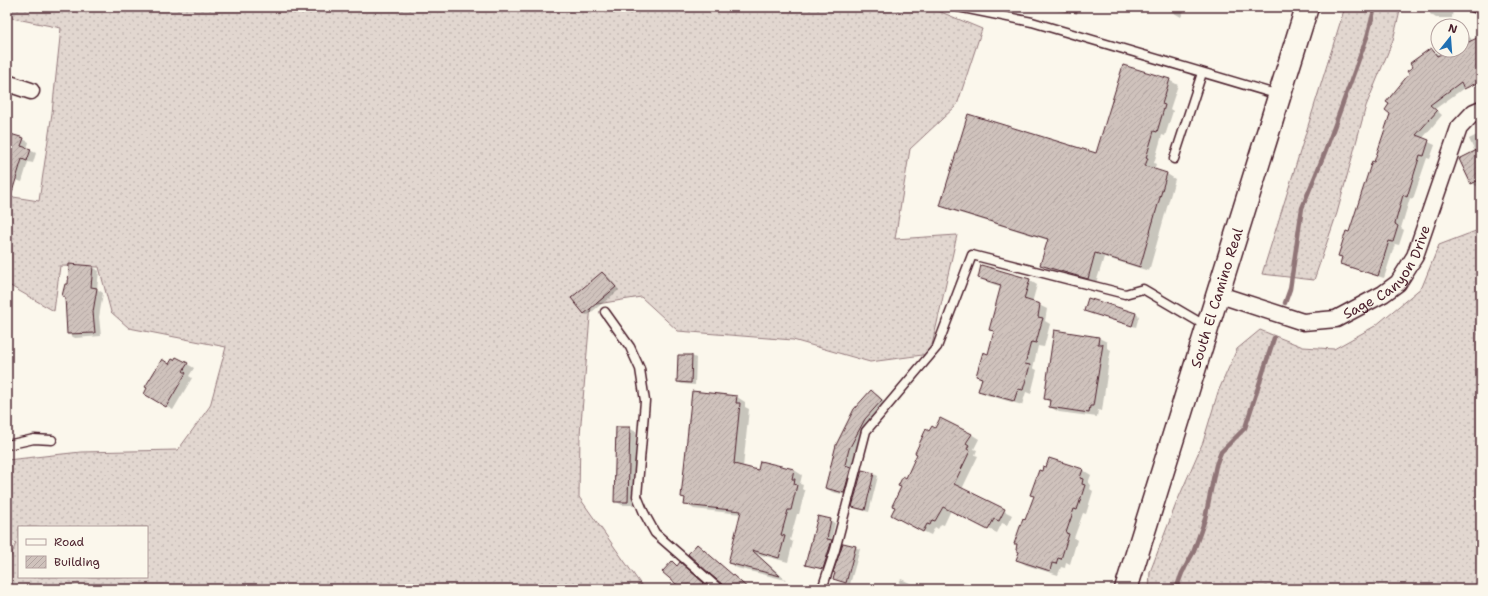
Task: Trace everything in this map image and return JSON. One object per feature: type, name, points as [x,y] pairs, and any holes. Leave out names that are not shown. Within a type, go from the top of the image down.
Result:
[{"type":"main road","name":"South El Camino Real","points":[[1126,589],[1307,7]]},
{"type":"street","points":[[7,84],[31,91]]},
{"type":"street","name":"Sage Canyon Drive","points":[[1217,294],[1303,322],[1336,319],[1383,294],[1398,283],[1415,256],[1459,128],[1474,112],[1481,109]]},
{"type":"lane","points":[[958,7],[1032,22],[1279,95]]},
{"type":"lane","points":[[1472,7],[1481,10]]},
{"type":"lane","points":[[1174,159],[1202,72]]},
{"type":"lane","points":[[822,589],[835,550],[866,431],[937,347],[972,255],[1125,294],[1143,290],[1207,326]]},
{"type":"lane","points":[[605,312],[630,347],[640,369],[645,401],[637,496],[655,533],[719,589]]},
{"type":"lane","points":[[7,445],[34,439],[52,440]]},
{"type":"shaded area","points":[[7,7],[929,7],[982,29],[957,105],[910,149],[895,239],[957,235],[930,354],[870,362],[793,340],[678,331],[641,297],[591,305],[580,435],[579,497],[644,589],[7,589],[7,566],[16,543],[7,536],[7,460],[81,452],[178,450],[210,406],[226,347],[129,328],[111,312],[99,267],[60,266],[54,311],[7,284],[7,196],[39,201],[52,113],[61,28],[7,17]]},
{"type":"shaded area","points":[[1041,7],[1076,7],[1077,13]]},
{"type":"shaded area","points":[[1345,7],[1401,7],[1393,40],[1366,106],[1337,213],[1314,280],[1262,274]]},
{"type":"shaded area","points":[[1481,229],[1481,589],[1149,589],[1150,572],[1176,504],[1203,442],[1218,392],[1237,349],[1260,330],[1303,347],[1334,349],[1375,326],[1422,287],[1439,245]]},
{"type":"building","points":[[1477,38],[1481,46],[1481,81],[1464,89],[1461,82],[1430,105],[1437,111],[1416,135],[1429,140],[1424,156],[1420,155],[1407,197],[1403,195],[1395,224],[1398,226],[1393,242],[1389,241],[1378,276],[1340,264],[1342,257],[1338,256],[1346,231],[1349,232],[1372,161],[1374,162],[1390,114],[1385,110],[1389,104],[1386,102],[1409,74],[1407,71],[1413,67],[1410,63],[1430,49],[1430,58],[1470,58],[1470,41]]},
{"type":"building","points":[[1123,65],[1170,79],[1162,104],[1165,105],[1157,132],[1154,131],[1145,166],[1167,173],[1140,267],[1095,253],[1088,279],[1040,265],[1048,239],[940,206],[968,114],[1096,153]]},
{"type":"building","points":[[7,133],[24,138],[21,146],[31,149],[27,161],[22,159],[10,199],[7,198]]},
{"type":"building","points":[[1481,148],[1481,179],[1471,184],[1459,159]]},
{"type":"building","points":[[69,264],[93,266],[91,287],[97,288],[93,312],[95,333],[67,334],[65,297],[62,296],[65,284],[68,284]]},
{"type":"building","points":[[981,265],[1030,279],[1024,299],[1040,304],[1038,317],[1043,318],[1036,343],[1031,342],[1025,364],[1030,365],[1023,390],[1018,389],[1014,401],[978,391],[982,378],[976,376],[983,352],[988,354],[994,331],[989,330],[1001,285],[978,278]]},
{"type":"building","points":[[602,272],[616,287],[584,314],[571,298]]},
{"type":"building","points":[[1088,298],[1136,313],[1132,326],[1084,311]]},
{"type":"building","points":[[1054,330],[1099,337],[1098,344],[1103,344],[1093,406],[1090,406],[1089,413],[1049,407],[1050,400],[1044,399]]},
{"type":"building","points":[[678,355],[692,355],[691,383],[677,382]]},
{"type":"building","points":[[176,357],[188,363],[183,371],[186,373],[166,407],[144,394],[147,388],[145,387],[162,359],[169,364],[172,359],[174,360]]},
{"type":"building","points":[[871,390],[882,400],[865,419],[849,449],[845,465],[851,467],[844,493],[825,488],[836,445],[854,409]]},
{"type":"building","points":[[692,391],[737,396],[736,403],[740,403],[734,464],[758,470],[760,461],[794,469],[792,479],[795,479],[794,484],[797,485],[791,510],[788,510],[781,535],[785,536],[779,558],[752,550],[780,576],[728,563],[741,511],[684,505],[685,498],[681,497]]},
{"type":"building","points":[[940,418],[972,434],[966,443],[969,445],[967,449],[970,451],[954,484],[1005,509],[999,521],[994,519],[988,530],[943,507],[935,521],[932,520],[930,525],[927,524],[923,532],[891,515],[895,507],[892,506],[901,487],[898,486],[903,476],[906,478],[926,429],[929,431],[932,426],[935,428]]},
{"type":"building","points":[[616,427],[630,427],[628,502],[614,502]]},
{"type":"building","points":[[1049,458],[1083,469],[1080,478],[1083,479],[1082,484],[1085,485],[1077,510],[1074,509],[1066,533],[1069,534],[1061,559],[1058,558],[1056,564],[1052,563],[1050,571],[1016,560],[1019,552],[1016,550],[1017,544],[1014,544],[1023,518],[1025,520],[1034,496],[1030,495],[1039,470],[1042,471],[1043,466],[1046,467]]},
{"type":"building","points":[[862,470],[874,473],[865,510],[852,507]]},
{"type":"building","points":[[818,516],[831,519],[827,539],[832,540],[823,569],[805,565]]},
{"type":"building","points":[[843,543],[856,546],[846,583],[833,579],[835,573],[833,572]]},
{"type":"building","points":[[697,544],[749,589],[728,589],[711,575],[688,554]]},
{"type":"building","points":[[672,561],[677,566],[680,562],[704,583],[698,589],[682,589],[662,572]]},
{"type":"waterway","points":[[1285,303],[1290,289],[1302,208],[1325,152],[1367,37],[1375,7]]},
{"type":"waterway","points":[[1176,589],[1182,573],[1193,553],[1205,519],[1216,465],[1221,452],[1245,428],[1274,338]]}]
